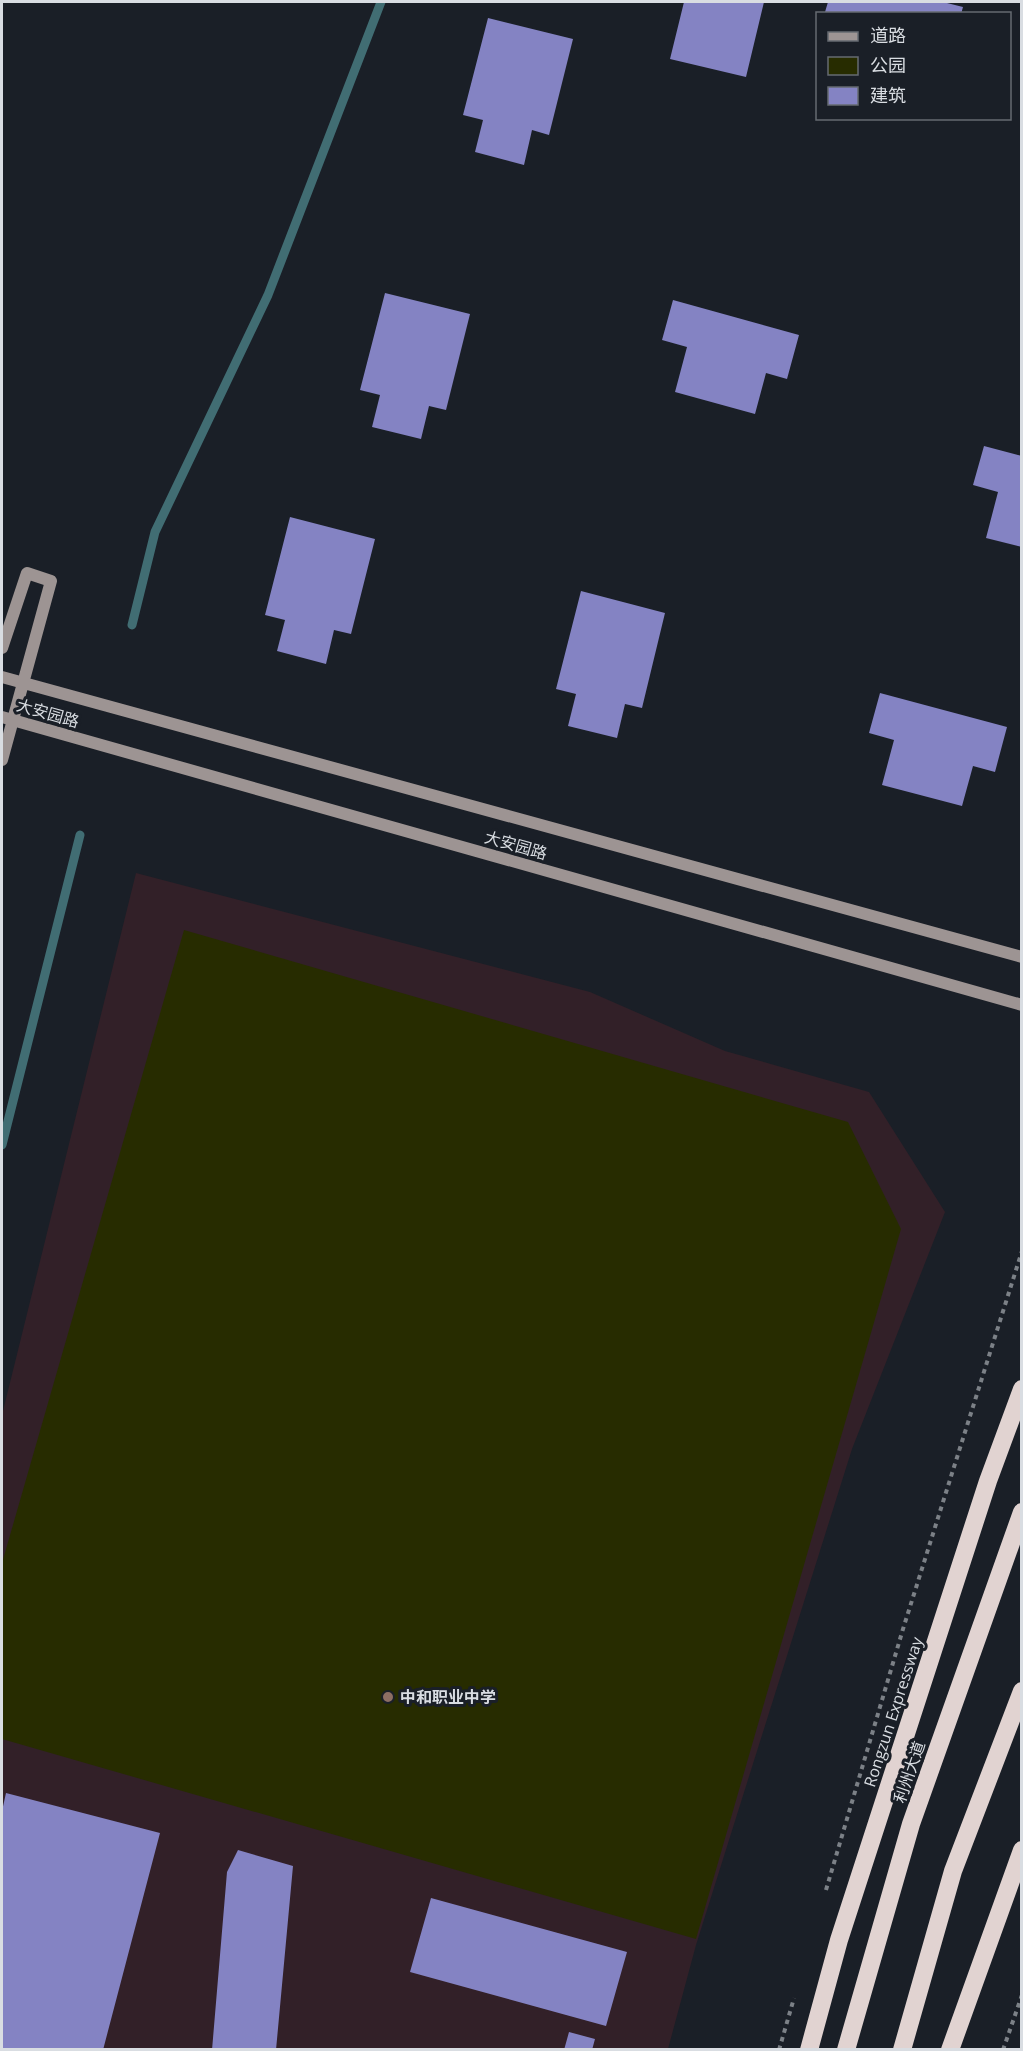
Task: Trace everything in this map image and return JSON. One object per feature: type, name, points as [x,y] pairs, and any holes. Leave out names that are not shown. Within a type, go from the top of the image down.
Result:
[{"type":"highway","name":"Rongzun Expressway","points":[[809,2049],[846,1917],[988,1481],[1022,1389]]},
{"type":"highway","name":"利州大道","points":[[846,2049],[911,1824],[1022,1512]]},
{"type":"highway","points":[[902,2049],[953,1871],[1022,1691]]},
{"type":"highway","points":[[950,2049],[1022,1850]]},
{"type":"street","points":[[2,648],[27,573],[51,581],[22,682],[6,718],[2,760]]},
{"type":"street","points":[[2,677],[1022,957]]},
{"type":"street","name":"大安园路","points":[[6,718],[1022,1005]]},
{"type":"path","points":[[823,1902],[903,1629],[1022,1251]]},
{"type":"path","points":[[779,2049],[796,1993]]},
{"type":"path","points":[[1003,2049],[1022,1995]]},
{"type":"shaded area","name":"中和职业中学","points":[[136,873],[590,992],[725,1051],[869,1092],[945,1212],[852,1449],[696,1945],[668,2049],[2,2050],[2,1415]]},
{"type":"green space","name":"中和职业中学","points":[[184,930],[848,1122],[901,1229],[696,1939],[2,1739],[2,1563]]},
{"type":"building","points":[[684,2],[764,2],[746,77],[670,59]]},
{"type":"building","points":[[828,2],[943,2],[963,7],[962,12],[825,12]]},
{"type":"building","points":[[488,18],[573,39],[549,135],[532,130],[524,165],[475,152],[483,120],[463,115]]},
{"type":"building","points":[[385,293],[470,314],[446,410],[429,406],[421,439],[372,427],[380,395],[360,390]]},
{"type":"building","points":[[673,300],[799,335],[787,379],[766,373],[755,414],[675,392],[687,347],[662,340]]},
{"type":"building","points":[[984,446],[1022,456],[1022,547],[986,538],[998,492],[973,485]]},
{"type":"building","points":[[290,517],[375,539],[351,634],[334,630],[326,664],[277,651],[285,620],[265,615]]},
{"type":"building","points":[[581,591],[665,613],[642,708],[625,704],[617,738],[568,726],[576,694],[556,689]]},
{"type":"building","points":[[880,693],[1007,727],[995,772],[973,766],[962,806],[882,785],[894,740],[869,733]]},
{"type":"building","points":[[6,1793],[160,1833],[103,2050],[2,2050],[2,1811]]},
{"type":"building","points":[[238,1850],[293,1866],[276,2050],[212,2050],[227,1872]]},
{"type":"building","points":[[431,1898],[627,1952],[606,2026],[410,1972]]},
{"type":"building","points":[[569,2032],[595,2039],[592,2050],[564,2050]]},
{"type":"waterway","points":[[132,625],[155,532],[268,295],[381,2]]},
{"type":"waterway","points":[[2,1145],[80,835]]},
{"type":"place","name":"中和职业中学","points":[[388,1697]]}]
